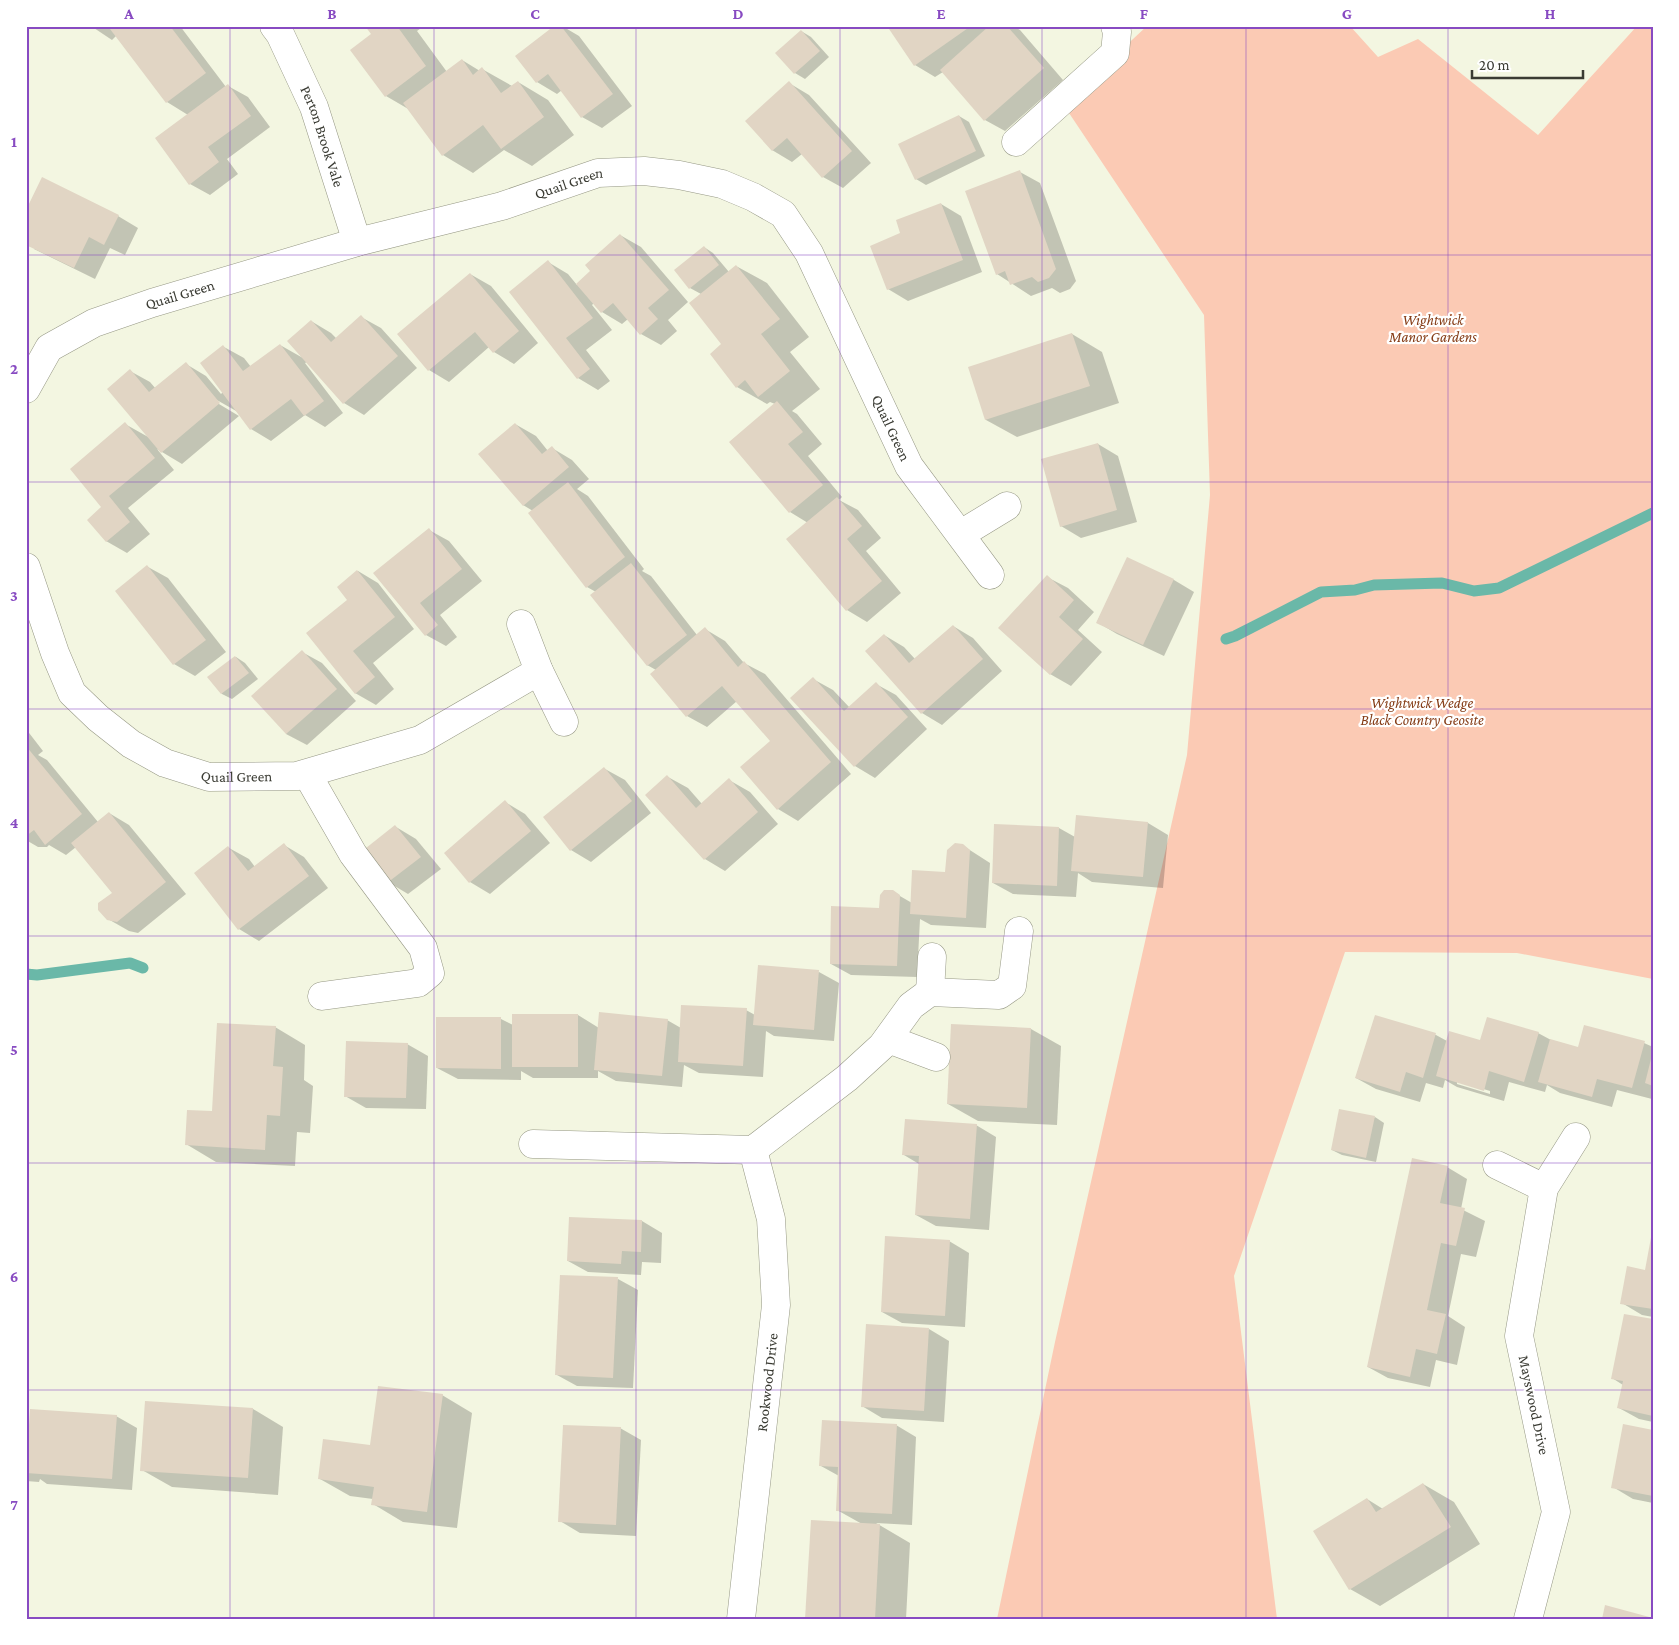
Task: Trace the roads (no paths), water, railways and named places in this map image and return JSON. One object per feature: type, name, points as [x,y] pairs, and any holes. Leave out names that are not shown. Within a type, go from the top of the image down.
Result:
[{"type":"street","points":[[1016,142],[1115,53],[1116,26]]},
{"type":"street","name":"Perton Brook Vale","points":[[278,29],[314,107],[358,242]]},
{"type":"street","name":"Quail Green","points":[[26,389],[49,348],[94,324],[152,303],[358,242],[502,206],[598,173],[644,171],[679,175],[722,184],[753,197],[782,214],[809,252],[909,466],[990,575]]},
{"type":"street","points":[[961,534],[1007,506]]},
{"type":"street","name":"Quail Green","points":[[26,567],[55,653],[72,693],[98,718],[131,744],[165,763],[209,776],[297,776],[420,740],[539,671]]},
{"type":"street","points":[[521,624],[539,671],[564,722]]},
{"type":"street","points":[[306,774],[353,854],[423,948],[430,973],[418,984],[322,996]]},
{"type":"street","points":[[533,1144],[753,1150],[847,1078],[882,1046],[911,1006],[930,992],[999,996],[1012,986],[1019,931]]},
{"type":"street","points":[[930,992],[932,957]]},
{"type":"street","points":[[888,1039],[936,1057]]},
{"type":"street","name":"Mayswood Drive","points":[[1528,1619],[1556,1512],[1520,1336],[1544,1188],[1576,1137]]},
{"type":"street","name":"Rookwood Drive","points":[[741,1619],[776,1305],[771,1219],[753,1150]]},
{"type":"street","points":[[1497,1165],[1544,1188]]},
{"type":"waterway","points":[[1226,639],[1321,592],[1355,590],[1374,585],[1442,583],[1474,591],[1499,588],[1653,513]]},
{"type":"waterway","points":[[26,974],[37,975],[130,963],[143,968]]},
{"type":"park label","name":"Wightwick Manor Gardens","points":[[1433,328]]},
{"type":"park label","name":"Wightwick Wedge Black Country Geosite","points":[[1422,712]]}]
